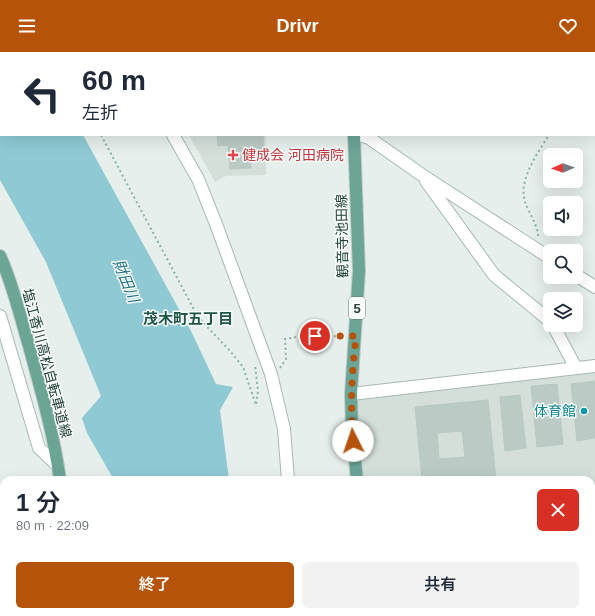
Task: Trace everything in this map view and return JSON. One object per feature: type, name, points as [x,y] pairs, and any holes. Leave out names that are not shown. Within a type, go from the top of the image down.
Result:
[{"type":"main road","name":"観音寺池田線","points":[[354,136],[359,271],[356,336],[352,367],[351,394],[352,428],[357,476]]},
{"type":"main road","name":"塩江香川高松自転車道線","points":[[0,256],[18,309],[50,428],[59,476]]},
{"type":"street","points":[[174,136],[198,179],[271,374],[284,429],[288,476]]},
{"type":"street","points":[[366,136],[422,175],[543,253]]},
{"type":"street","points":[[422,175],[494,275],[543,315]]},
{"type":"street","points":[[583,279],[595,287]]},
{"type":"street","points":[[0,316],[39,448],[58,466]]},
{"type":"street","points":[[557,332],[576,368]]},
{"type":"street","points":[[351,394],[595,366]]},
{"type":"street","points":[[34,432],[39,443],[45,442],[50,428]]},
{"type":"path","points":[[102,136],[198,318],[231,352],[242,367],[256,405],[258,391],[254,360]]},
{"type":"path","points":[[527,243],[539,236],[524,200],[524,185],[532,164],[548,136]]},
{"type":"path","points":[[271,374],[282,367],[286,359],[285,339],[296,337],[356,336]]},
{"type":"shaded area","name":"健成会 河田病院","points":[[190,136],[266,136],[266,175],[226,176],[215,182]]},
{"type":"shaded area","points":[[595,369],[595,476],[364,476],[356,400]]},
{"type":"water","name":"財田川","points":[[0,136],[84,136],[191,331],[216,384],[233,387],[220,410],[228,476],[112,476],[87,433],[82,418],[101,396],[46,262],[0,180]]},
{"type":"building","name":"健成会 河田病院","points":[[217,136],[263,136],[264,158],[250,159],[251,168],[230,169],[228,145],[218,146]]},
{"type":"building","name":"体育館","points":[[595,381],[595,438],[577,441],[571,384]]},
{"type":"building","points":[[557,384],[563,444],[537,447],[531,386]]},
{"type":"building","points":[[520,395],[526,448],[505,451],[500,397]]},
{"type":"building","points":[[488,400],[496,476],[422,476],[415,407]],"holes":[[[462,431],[465,457],[439,459],[437,433]]]},
{"type":"place","name":"健成会 河田病院","points":[[233,155]]},
{"type":"place","name":"体育館","points":[[584,411]]},
{"type":"district","name":"茂木町五丁目","points":[[188,319]]},
{"type":"route","points":[[315,336],[356,336],[352,367],[351,394],[353,441]]}]
